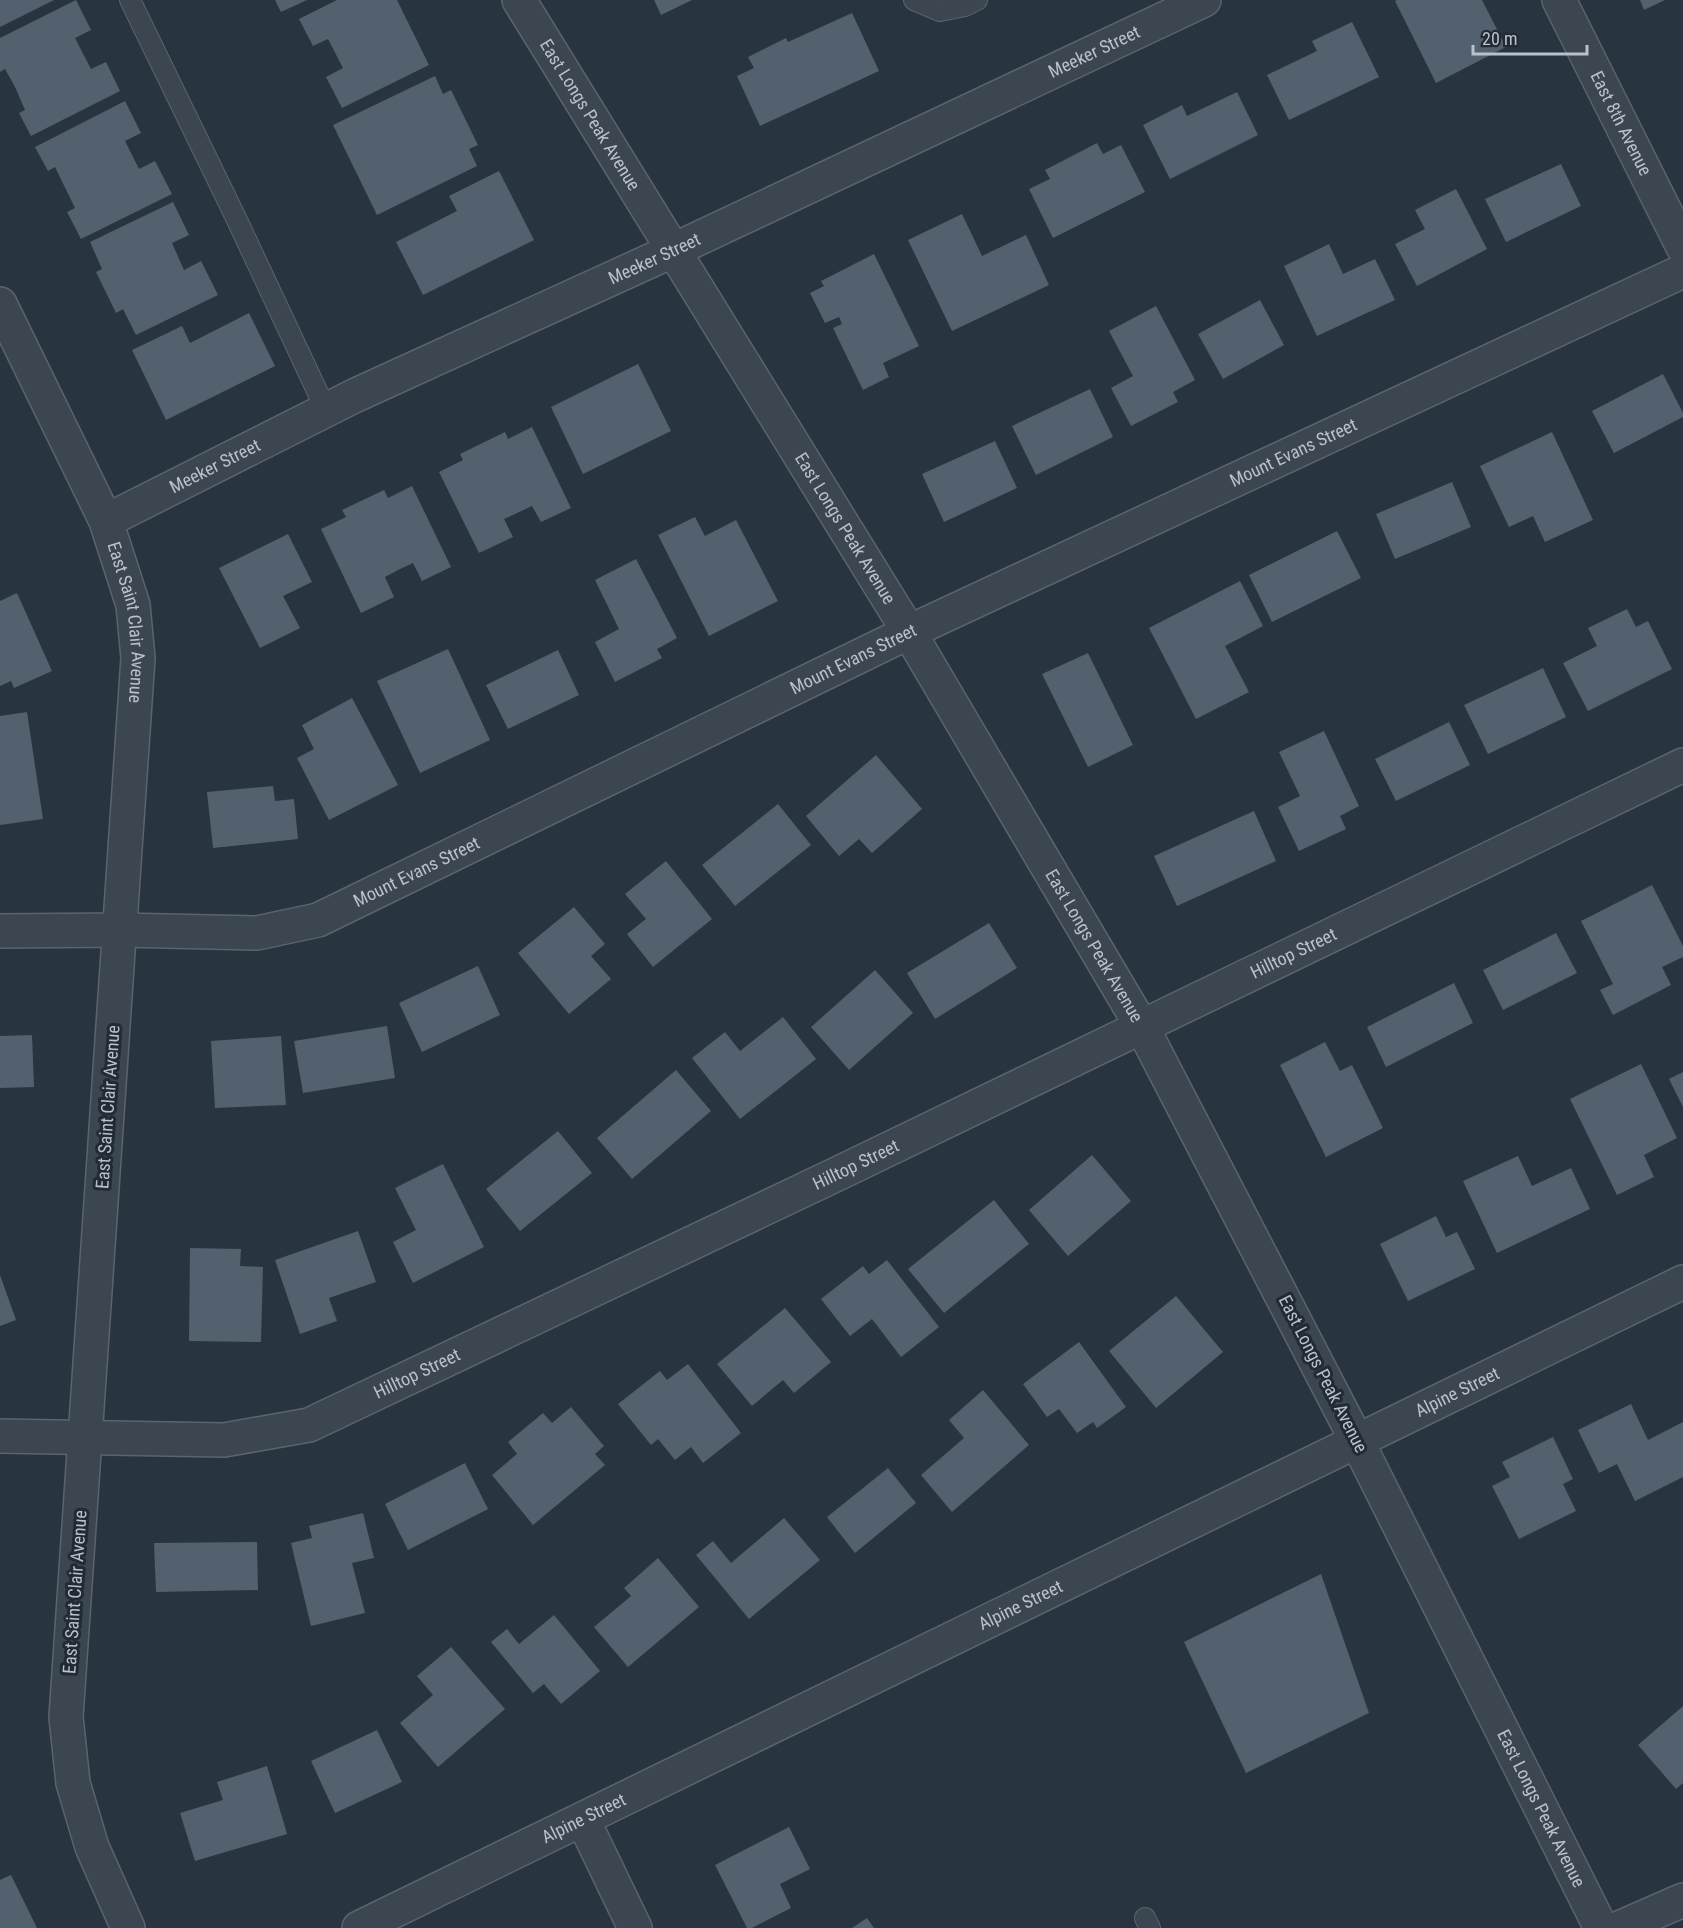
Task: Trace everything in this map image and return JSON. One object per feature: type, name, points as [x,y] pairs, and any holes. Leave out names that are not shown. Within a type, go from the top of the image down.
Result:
[{"type":"street","name":"East Longs Peak Avenue","points":[[519,0],[909,632],[1142,1027],[1358,1441],[1601,1928]]},
{"type":"street","name":"Meeker Street","points":[[106,521],[326,410],[674,250],[1204,0]]},
{"type":"street","name":"East 8th Avenue","points":[[1559,0],[1683,248]]},
{"type":"street","name":"Mount Evans Street","points":[[0,931],[120,930],[257,933],[318,920],[909,632],[1683,271]]},
{"type":"street","name":"East Saint Clair Avenue","points":[[0,304],[12,357],[106,521],[133,605],[138,658],[66,1717],[73,1783],[88,1836],[128,1928]]},
{"type":"street","name":"Hilltop Street","points":[[0,1436],[224,1440],[309,1425],[837,1174],[1683,765]]},
{"type":"street","name":"Alpine Street","points":[[359,1928],[1683,1282]]},
{"type":"street","points":[[583,1820],[635,1928]]},
{"type":"street","points":[[1619,1928],[1683,1900]]},
{"type":"lane","points":[[130,0],[326,410]]},
{"type":"lane","points":[[914,0],[940,11],[965,6],[977,0]]},
{"type":"building","points":[[0,0],[54,0],[0,27]]},
{"type":"building","points":[[76,0],[91,30],[75,38],[91,69],[106,62],[120,91],[31,136],[19,113],[25,110],[15,87],[5,69],[0,72],[0,38]]},
{"type":"building","points":[[275,0],[307,0],[281,12]]},
{"type":"building","points":[[337,0],[397,0],[429,65],[342,108],[326,77],[343,68],[328,39],[313,46],[299,19]]},
{"type":"building","points":[[654,0],[692,0],[661,15]]},
{"type":"building","points":[[1482,0],[1506,47],[1436,83],[1395,1]]},
{"type":"building","points":[[1640,0],[1665,0],[1644,10]]},
{"type":"building","points":[[852,13],[879,71],[760,126],[737,76],[754,68],[748,57],[786,38],[788,42]]},
{"type":"building","points":[[1352,22],[1379,77],[1289,120],[1267,75],[1317,51],[1312,41]]},
{"type":"building","points":[[435,76],[443,94],[451,90],[478,145],[469,149],[477,166],[377,215],[333,125]]},
{"type":"building","points":[[1237,92],[1258,135],[1170,179],[1143,125],[1182,105],[1187,116]]},
{"type":"building","points":[[125,101],[141,133],[125,141],[139,169],[155,161],[172,194],[81,239],[67,212],[75,208],[55,167],[48,171],[35,147]]},
{"type":"building","points":[[1097,143],[1103,154],[1121,145],[1145,192],[1053,238],[1029,189],[1050,179],[1045,170]]},
{"type":"building","points":[[1561,164],[1581,206],[1506,242],[1485,199]]},
{"type":"building","points":[[499,171],[534,240],[423,295],[396,242],[457,211],[449,196]]},
{"type":"building","points":[[1456,189],[1487,249],[1417,286],[1395,244],[1425,229],[1415,210]]},
{"type":"building","points":[[173,202],[189,235],[172,243],[184,270],[201,261],[218,295],[136,335],[123,309],[116,313],[96,272],[102,269],[90,242]]},
{"type":"building","points":[[962,214],[982,256],[1026,235],[1049,285],[952,331],[908,240]]},
{"type":"building","points":[[1329,244],[1343,274],[1375,259],[1395,300],[1317,336],[1284,266]]},
{"type":"building","points":[[874,254],[919,346],[883,363],[889,377],[863,390],[833,328],[842,324],[839,317],[825,323],[810,293],[824,286],[821,281]]},
{"type":"building","points":[[1260,300],[1284,345],[1223,379],[1198,334]]},
{"type":"building","points":[[1156,306],[1195,380],[1173,392],[1178,402],[1131,426],[1111,388],[1133,376],[1109,331]]},
{"type":"building","points":[[249,313],[275,366],[166,420],[132,350],[182,326],[190,343]]},
{"type":"building","points":[[638,364],[671,431],[583,474],[551,407]]},
{"type":"building","points":[[1663,374],[1683,417],[1614,453],[1592,411]]},
{"type":"building","points":[[1090,389],[1113,437],[1036,475],[1012,426]]},
{"type":"building","points":[[532,427],[571,508],[541,522],[532,506],[504,519],[513,537],[479,553],[439,472],[463,460],[460,454],[505,432],[508,439]]},
{"type":"building","points":[[1552,432],[1593,520],[1545,542],[1533,516],[1509,527],[1480,466]]},
{"type":"building","points":[[995,441],[1017,488],[944,522],[922,474]]},
{"type":"building","points":[[1452,482],[1471,527],[1395,559],[1376,514]]},
{"type":"building","points":[[412,486],[451,567],[422,581],[413,563],[398,570],[385,577],[394,597],[361,613],[321,529],[346,517],[342,510],[384,490],[388,498]]},
{"type":"building","points":[[695,517],[705,536],[736,520],[778,601],[709,636],[658,535]]},
{"type":"building","points":[[1337,531],[1361,578],[1272,622],[1249,575]]},
{"type":"building","points":[[288,534],[312,582],[283,596],[300,628],[260,648],[219,568]]},
{"type":"building","points":[[636,559],[677,638],[657,649],[662,658],[615,682],[595,642],[619,629],[595,580]]},
{"type":"building","points":[[1240,581],[1263,626],[1225,646],[1249,692],[1196,719],[1149,628]]},
{"type":"building","points":[[17,593],[52,671],[14,688],[11,681],[0,686],[0,601]]},
{"type":"building","points":[[1627,609],[1636,627],[1648,621],[1672,669],[1588,711],[1563,663],[1597,646],[1588,628]]},
{"type":"building","points":[[448,649],[490,740],[420,773],[377,681]]},
{"type":"building","points":[[558,650],[579,695],[508,729],[486,685]]},
{"type":"building","points":[[1088,653],[1133,745],[1088,767],[1042,674]]},
{"type":"building","points":[[1543,668],[1566,717],[1488,754],[1464,705]]},
{"type":"building","points":[[352,698],[398,785],[329,820],[297,758],[314,749],[302,725]]},
{"type":"building","points":[[27,712],[43,819],[0,825],[0,716]]},
{"type":"building","points":[[1449,722],[1470,765],[1396,801],[1375,759]]},
{"type":"building","points":[[1324,731],[1359,806],[1340,816],[1346,829],[1299,851],[1278,807],[1300,796],[1279,752]]},
{"type":"building","points":[[876,755],[922,809],[872,853],[859,839],[839,856],[806,816]]},
{"type":"building","points":[[273,786],[275,801],[294,799],[298,839],[213,848],[207,792]]},
{"type":"building","points":[[778,804],[811,845],[735,906],[702,865]]},
{"type":"building","points":[[1254,811],[1276,861],[1177,906],[1154,856]]},
{"type":"building","points":[[666,861],[712,919],[653,967],[627,934],[646,919],[625,894]]},
{"type":"building","points":[[1652,885],[1683,946],[1683,957],[1662,967],[1671,985],[1613,1015],[1600,990],[1613,984],[1581,921]]},
{"type":"building","points":[[574,907],[605,944],[591,956],[611,979],[569,1014],[518,953]]},
{"type":"building","points":[[989,923],[1017,968],[935,1019],[907,973]]},
{"type":"building","points":[[1556,933],[1577,973],[1503,1010],[1483,970]]},
{"type":"building","points":[[478,966],[500,1015],[422,1052],[399,1003]]},
{"type":"building","points":[[875,970],[913,1013],[849,1070],[811,1027]]},
{"type":"building","points":[[1454,983],[1473,1023],[1386,1067],[1367,1027]]},
{"type":"building","points":[[783,1017],[816,1059],[740,1119],[692,1058],[725,1032],[740,1051]]},
{"type":"building","points":[[387,1026],[395,1078],[303,1093],[294,1041]]},
{"type":"building","points":[[32,1035],[34,1087],[0,1088],[0,1036]]},
{"type":"building","points":[[281,1036],[286,1105],[215,1108],[211,1041]]},
{"type":"building","points":[[1325,1042],[1340,1071],[1352,1065],[1383,1128],[1326,1157],[1280,1065]]},
{"type":"building","points":[[1641,1064],[1677,1138],[1644,1155],[1654,1177],[1617,1195],[1570,1099]]},
{"type":"building","points":[[676,1070],[711,1111],[632,1179],[597,1138]]},
{"type":"building","points":[[1683,1072],[1683,1107],[1669,1079]]},
{"type":"building","points":[[558,1131],[592,1173],[520,1231],[486,1189]]},
{"type":"building","points":[[1092,1155],[1131,1201],[1068,1256],[1029,1210]]},
{"type":"building","points":[[1518,1156],[1532,1186],[1571,1168],[1590,1209],[1497,1253],[1463,1181]]},
{"type":"building","points":[[443,1164],[484,1247],[413,1283],[393,1242],[416,1230],[395,1188]]},
{"type":"building","points":[[994,1200],[1029,1244],[944,1313],[908,1269]]},
{"type":"building","points":[[1436,1216],[1446,1237],[1457,1232],[1475,1269],[1408,1301],[1380,1244]]},
{"type":"building","points":[[358,1231],[376,1282],[329,1298],[337,1321],[300,1334],[275,1260]]},
{"type":"building","points":[[190,1248],[241,1249],[240,1266],[263,1267],[261,1342],[189,1341]]},
{"type":"building","points":[[887,1260],[939,1327],[901,1357],[872,1319],[850,1336],[821,1299],[863,1266],[869,1274]]},
{"type":"building","points":[[0,1275],[16,1320],[0,1326]]},
{"type":"building","points":[[1176,1296],[1223,1352],[1156,1408],[1109,1351]]},
{"type":"building","points":[[785,1308],[831,1362],[794,1393],[783,1380],[752,1406],[717,1364]]},
{"type":"building","points":[[1079,1342],[1126,1407],[1097,1428],[1093,1422],[1077,1433],[1059,1409],[1047,1417],[1023,1384]]},
{"type":"building","points":[[688,1364],[741,1433],[703,1463],[691,1447],[675,1460],[658,1439],[651,1445],[618,1404],[660,1371],[667,1380]]},
{"type":"building","points":[[983,1390],[1029,1445],[952,1512],[921,1475],[964,1438],[949,1420]]},
{"type":"building","points":[[1631,1404],[1648,1440],[1683,1422],[1683,1477],[1635,1501],[1617,1464],[1599,1473],[1578,1430]]},
{"type":"building","points":[[571,1407],[604,1446],[595,1454],[605,1465],[533,1525],[492,1475],[517,1454],[508,1442],[543,1413],[552,1423]]},
{"type":"building","points":[[1553,1437],[1573,1479],[1563,1484],[1576,1511],[1519,1539],[1492,1486],[1510,1477],[1502,1462]]},
{"type":"building","points":[[465,1463],[488,1509],[408,1550],[385,1504]]},
{"type":"building","points":[[888,1468],[916,1503],[855,1553],[827,1517]]},
{"type":"building","points":[[363,1513],[374,1558],[352,1563],[365,1613],[311,1626],[291,1543],[312,1538],[309,1526]]},
{"type":"building","points":[[784,1518],[820,1560],[749,1619],[696,1555],[713,1541],[731,1563]]},
{"type":"building","points":[[257,1542],[258,1590],[156,1592],[154,1543]]},
{"type":"building","points":[[658,1558],[699,1607],[628,1667],[594,1627],[631,1596],[624,1588]]},
{"type":"building","points":[[1321,1574],[1369,1713],[1246,1773],[1184,1642]]},
{"type":"building","points":[[554,1615],[600,1671],[561,1704],[544,1684],[533,1693],[491,1642],[507,1629],[519,1644]]},
{"type":"building","points":[[451,1647],[505,1709],[438,1767],[400,1723],[433,1695],[417,1676]]},
{"type":"building","points":[[1683,1706],[1683,1783],[1676,1789],[1638,1745]]},
{"type":"building","points":[[377,1730],[402,1782],[335,1813],[311,1761]]},
{"type":"building","points":[[267,1766],[287,1834],[195,1861],[180,1813],[223,1800],[217,1782]]},
{"type":"building","points":[[789,1827],[810,1869],[780,1884],[791,1908],[752,1928],[747,1928],[715,1865]]},
{"type":"building","points":[[11,1875],[37,1928],[0,1928],[0,1880]]},
{"type":"building","points":[[867,1918],[874,1928],[852,1928]]}]
